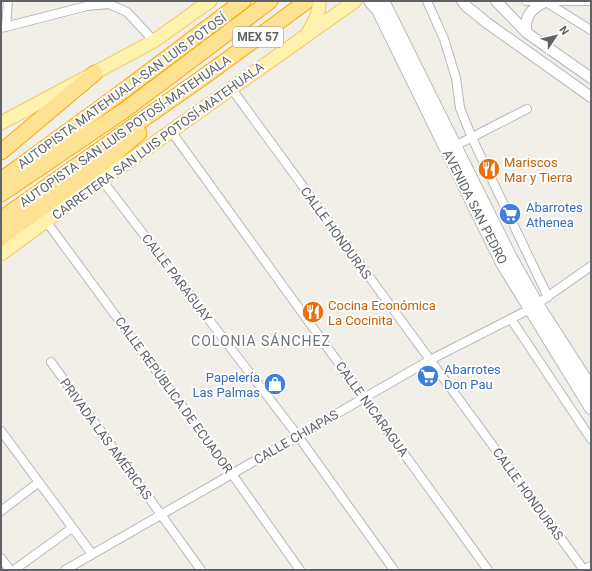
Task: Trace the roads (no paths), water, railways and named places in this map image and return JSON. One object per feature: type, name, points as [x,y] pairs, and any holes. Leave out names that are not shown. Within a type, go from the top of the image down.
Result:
[{"type":"highway","name":"AUTOPISTA MATEHUALA-SAN LUIS POTOSÍ","points":[[1,180],[58,147],[243,1]]},
{"type":"highway","points":[[1,194],[58,147],[126,110],[270,1]]},
{"type":"highway","name":"AUTOPISTA SAN LUIS POTOSÍ-MATEHUALA","points":[[1,219],[209,73],[307,1]]},
{"type":"highway","points":[[1,152],[95,72]]},
{"type":"highway","points":[[1,237],[105,162],[209,73]]},
{"type":"main road","points":[[1,123],[154,41],[210,1]]},
{"type":"main road","points":[[308,33],[316,20],[320,7],[319,1]]},
{"type":"main road","name":"CARRETERA SAN LUIS POTOSÍ-MATEHUALA","points":[[1,254],[102,180],[355,1]]},
{"type":"main road","name":"AVENIDA SAN PEDRO","points":[[370,1],[378,10],[511,258],[533,307],[591,408]]},
{"type":"main road","name":"AVENIDA SAN PEDRO","points":[[383,1],[451,148]]},
{"type":"main road","name":"AVENIDA SAN PEDRO","points":[[533,307],[591,388]]},
{"type":"street","points":[[8,1],[4,27],[87,4],[109,4],[127,12],[154,41]]},
{"type":"street","points":[[427,1],[444,39],[456,78],[460,108],[472,138],[548,297]]},
{"type":"street","points":[[462,1],[487,23],[591,97]]},
{"type":"street","points":[[496,1],[527,33],[591,78]]},
{"type":"street","points":[[526,1],[591,1]]},
{"type":"street","points":[[527,33],[525,26],[530,12],[545,2]]},
{"type":"street","points":[[545,2],[591,30]]},
{"type":"street","points":[[550,67],[558,55]]},
{"type":"street","name":"CALLE HONDURAS","points":[[231,88],[584,570]]},
{"type":"street","points":[[451,148],[527,109]]},
{"type":"street","name":"CALLE NICARAGUA","points":[[171,131],[488,570]]},
{"type":"street","name":"CALLE PARAGUAY","points":[[102,180],[298,436],[394,570]]},
{"type":"street","name":"CALLE REPÚBLICA DE ECUADOR","points":[[46,221],[232,474],[300,570]]},
{"type":"street","name":"CALLE CHIAPAS","points":[[66,570],[430,360],[533,307],[591,266]]},
{"type":"street","points":[[511,318],[591,439]]},
{"type":"street","name":"PRIVADA LAS AMÉRICAS","points":[[51,362],[201,570]]},
{"type":"street","points":[[2,436],[39,482],[92,554]]},
{"type":"street","points":[[1,510],[39,482]]},
{"type":"street","points":[[14,570],[72,528]]},
{"type":"street","points":[[1,558],[10,570]]},
{"type":"street","points":[[584,570],[591,567]]},
{"type":"place","name":"Mariscos Mar y Tierra","points":[[489,169]]},
{"type":"place","name":"Abarrotes Athenea","points":[[510,214]]},
{"type":"place","name":"Cocina Económica La Cocinita","points":[[313,312]]},
{"type":"place","name":"Abarrotes Don Pau","points":[[428,376]]},
{"type":"place","name":"Papelería Las Palmas","points":[[275,384]]},
{"type":"district","name":"COLONIA SÁNCHEZ","points":[[261,341]]}]
